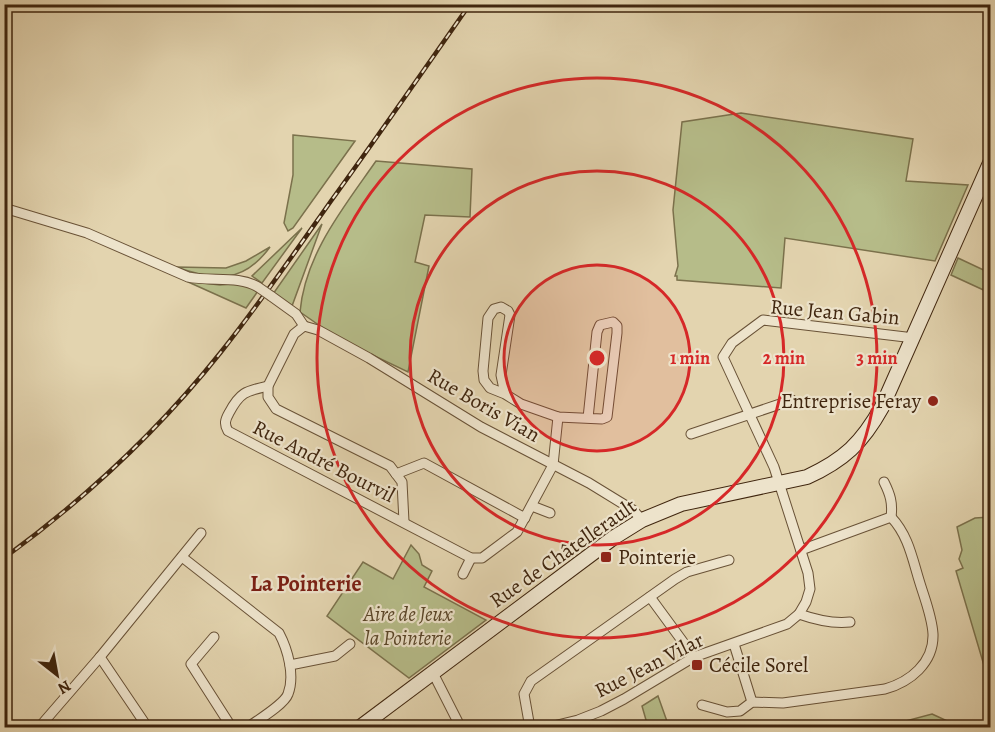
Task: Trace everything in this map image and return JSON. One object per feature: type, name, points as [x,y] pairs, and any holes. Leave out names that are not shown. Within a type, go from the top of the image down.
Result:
[{"type":"main road","name":"Rue de Châtellerault","points":[[359,728],[613,538],[642,520],[681,504],[807,477],[823,470],[851,450],[864,438],[882,407],[990,163]]},
{"type":"street","points":[[4,207],[87,233],[188,277],[212,281],[245,281],[258,286],[296,314],[304,326],[294,334],[268,386],[268,397],[276,409],[390,465],[402,482],[404,522]]},
{"type":"street","points":[[505,394],[501,375],[510,315],[501,307],[494,309],[488,318],[484,380],[490,388],[521,404],[558,417],[588,418],[607,417],[617,333],[617,326],[613,322],[600,325],[597,332],[588,418]]},
{"type":"street","name":"Rue Jean Gabin","points":[[780,484],[723,357],[732,343],[763,321],[914,338]]},
{"type":"street","name":"Rue Boris Vian","points":[[304,326],[318,330],[369,358],[480,427],[620,501],[642,520]]},
{"type":"street","name":"Rue André Bourvil","points":[[268,386],[249,391],[237,398],[225,420],[228,431],[471,558]]},
{"type":"street","points":[[691,434],[792,400]]},
{"type":"street","points":[[463,574],[471,558],[482,558],[517,532],[553,465],[558,417]]},
{"type":"street","points":[[396,474],[424,463],[525,518]]},
{"type":"street","points":[[702,705],[727,712],[740,711],[752,702],[783,703],[885,689],[912,678],[932,647],[933,635],[906,537],[891,517],[890,495],[884,482]]},
{"type":"street","points":[[780,484],[808,573],[810,589],[799,614],[816,620],[850,622]]},
{"type":"street","points":[[532,506],[550,513]]},
{"type":"street","points":[[801,550],[891,517]]},
{"type":"street","points":[[41,728],[201,533]]},
{"type":"street","points":[[182,557],[279,633],[285,646],[290,664],[288,695],[283,702],[247,728]]},
{"type":"street","points":[[530,728],[524,694],[531,681],[687,572],[729,560]]},
{"type":"street","points":[[650,597],[694,657]]},
{"type":"street","name":"Rue Jean Vilar","points":[[545,728],[578,720],[601,711],[694,657],[787,624],[799,614]]},
{"type":"street","points":[[214,637],[191,664],[232,728]]},
{"type":"street","points":[[290,664],[335,656],[350,644]]},
{"type":"street","points":[[734,644],[752,702]]},
{"type":"street","points":[[100,657],[145,726]]},
{"type":"street","points":[[433,673],[461,728]]},
{"type":"green space","points":[[741,113],[913,139],[906,181],[968,185],[935,261],[785,238],[781,288],[677,280],[673,210],[682,122]]},
{"type":"green space","points":[[293,135],[355,141],[293,228],[288,231],[284,223],[293,175]]},
{"type":"green space","points":[[376,161],[472,169],[470,217],[425,215],[415,262],[429,266],[408,372],[339,339],[300,312],[309,270],[318,251],[339,214]]},
{"type":"green space","points":[[322,224],[292,306],[273,294]]},
{"type":"green space","points":[[302,228],[262,283],[252,276]]},
{"type":"green space","points":[[270,247],[249,268],[228,276],[203,275],[176,267],[226,268],[246,261]]},
{"type":"green space","points":[[958,258],[990,273],[990,293],[951,275]]},
{"type":"green space","points":[[186,281],[220,285],[241,283],[258,291],[246,308]]},
{"type":"green space","points":[[990,517],[990,678],[988,679],[956,571],[963,568],[959,559],[962,550],[957,527],[975,518]]},
{"type":"green space","name":"Aire de Jeux la Pointerie","points":[[411,545],[419,554],[422,565],[432,571],[424,587],[486,620],[409,678],[327,616],[363,562],[393,579]]},
{"type":"green space","points":[[658,696],[669,727],[648,727],[642,706]]},
{"type":"green space","points":[[932,714],[954,724],[955,727],[871,727],[887,726]]},
{"type":"railway","points":[[4,558],[63,512],[120,462],[197,381],[277,277],[470,4]]},
{"type":"place","name":"Entreprise Feray","points":[[933,401]]},
{"type":"place","name":"Pointerie","points":[[606,557]]},
{"type":"place","name":"Cécile Sorel","points":[[697,665]]},
{"type":"district","name":"La Pointerie","points":[[306,583]]}]
